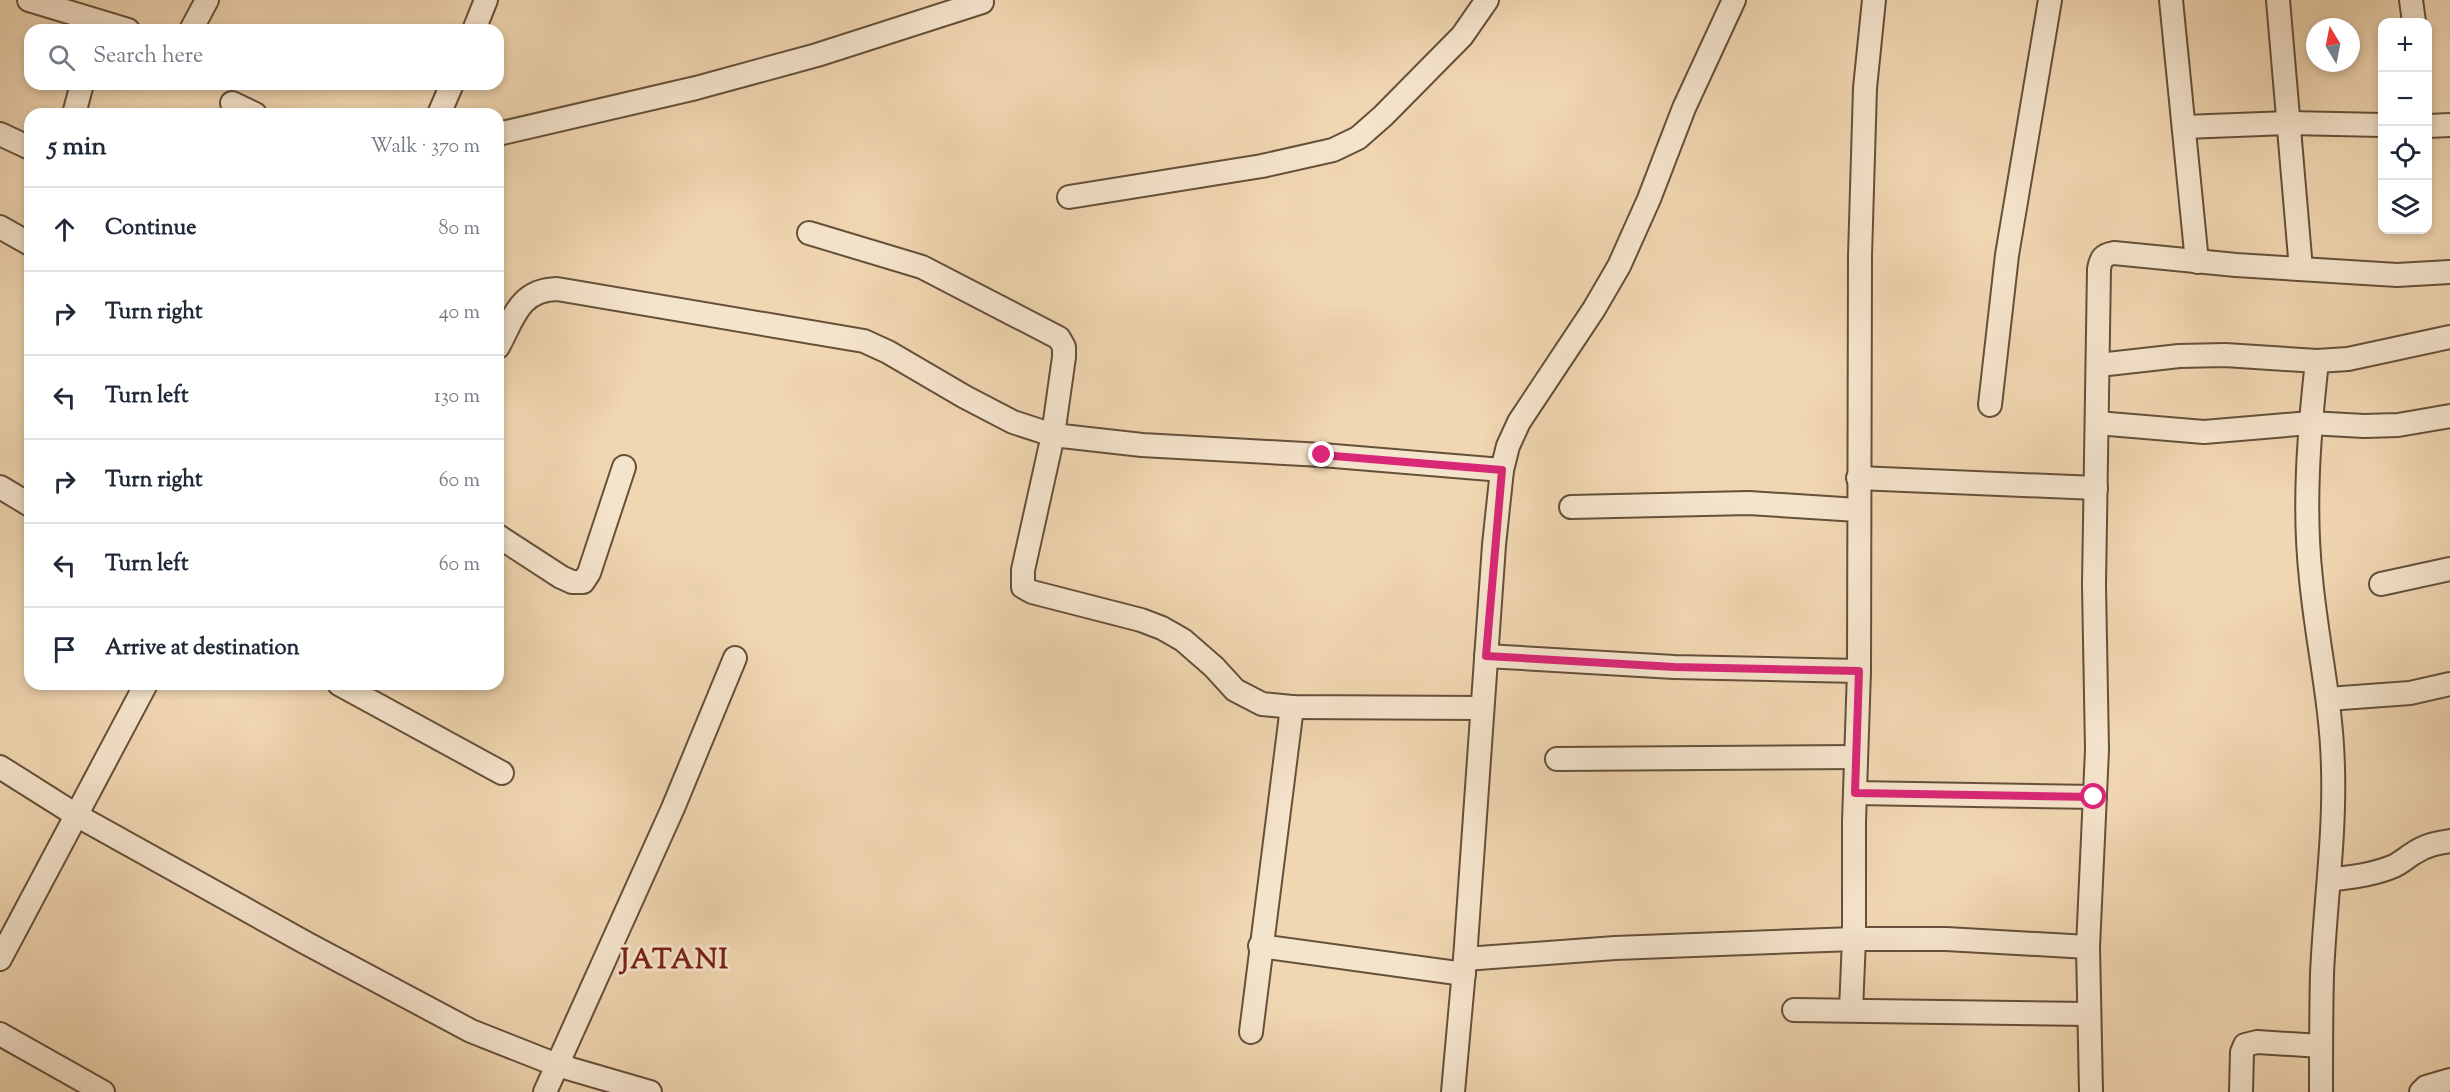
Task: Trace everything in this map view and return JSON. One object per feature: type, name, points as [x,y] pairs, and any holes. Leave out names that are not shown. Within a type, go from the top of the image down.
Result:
[{"type":"street","points":[[29,0],[93,24]]},
{"type":"street","points":[[194,24],[207,0]]},
{"type":"street","points":[[476,24],[486,0]]},
{"type":"street","points":[[1069,197],[1262,166],[1333,150],[1358,138],[1383,116],[1462,36],[1487,0]]},
{"type":"street","points":[[1453,1092],[1465,966],[1486,656],[1502,470],[1508,446],[1519,422],[1594,309],[1619,266],[1649,199],[1684,108],[1734,0]]},
{"type":"street","points":[[1851,1010],[1859,671],[1860,256],[1865,88],[1874,0]]},
{"type":"street","points":[[1990,405],[2007,255],[2050,0]]},
{"type":"street","points":[[2171,0],[2197,262]]},
{"type":"street","points":[[2278,0],[2301,269]]},
{"type":"street","points":[[2411,0],[2413,18]]},
{"type":"street","points":[[504,133],[707,85],[817,54],[982,2]]},
{"type":"street","points":[[76,108],[80,90]]},
{"type":"street","points":[[442,108],[449,90]]},
{"type":"street","points":[[232,104],[241,108]]},
{"type":"street","points":[[2184,127],[2290,123],[2378,125]]},
{"type":"street","points":[[2432,126],[2450,125]]},
{"type":"street","points":[[0,134],[24,145]]},
{"type":"street","points":[[0,226],[24,240]]},
{"type":"street","points":[[809,233],[922,267],[1059,338],[1064,347],[1064,357],[1053,435],[1023,570],[1023,587],[1032,592],[1141,620],[1162,628],[1183,640],[1214,667],[1235,690],[1263,704],[1292,707],[1482,708]]},
{"type":"street","points":[[2091,1092],[2088,947],[2097,750],[2094,585],[2101,259],[2106,254],[2114,253],[2197,262],[2397,275],[2450,272]]},
{"type":"street","points":[[504,337],[529,296],[541,290],[557,289],[864,341],[888,352],[1012,422],[1053,435],[1142,445],[1322,455],[1502,470]]},
{"type":"street","points":[[2099,366],[2139,359],[2202,355],[2317,361],[2348,359],[2450,337]]},
{"type":"street","points":[[2317,361],[2310,423],[2307,521],[2311,580],[2328,699],[2333,768],[2329,880],[2322,973],[2321,1092]]},
{"type":"street","points":[[2097,423],[2204,432],[2310,423],[2398,425],[2450,416]]},
{"type":"street","points":[[504,540],[561,578],[572,582],[583,582],[589,573],[624,468]]},
{"type":"street","points":[[1858,478],[2096,488]]},
{"type":"street","points":[[0,487],[24,501]]},
{"type":"street","points":[[1571,507],[1749,503],[1858,510]]},
{"type":"street","points":[[2381,584],[2450,569]]},
{"type":"street","points":[[1486,656],[1674,667],[1859,671]]},
{"type":"street","points":[[544,1092],[673,808],[735,658]]},
{"type":"street","points":[[2328,699],[2410,693],[2450,684]]},
{"type":"street","points":[[0,959],[143,690]]},
{"type":"street","points":[[350,690],[502,773]]},
{"type":"street","points":[[1251,1032],[1260,946],[1292,707]]},
{"type":"street","points":[[1557,759],[1856,758]]},
{"type":"street","points":[[0,767],[76,815],[471,1032],[557,1065],[650,1092]]},
{"type":"street","points":[[1855,793],[2094,797]]},
{"type":"street","points":[[2329,880],[2365,876],[2384,870],[2432,844],[2450,841]]},
{"type":"street","points":[[1260,946],[1465,966],[1615,948],[1854,939],[1956,939],[2088,947]]},
{"type":"street","points":[[1794,1010],[2089,1014]]},
{"type":"street","points":[[0,1034],[103,1092]]},
{"type":"street","points":[[2241,1092],[2242,1052],[2245,1046],[2257,1042],[2321,1046]]},
{"type":"street","points":[[2421,1092],[2426,1087],[2450,1080]]},
{"type":"district","name":"JATANI","points":[[675,961]]},
{"type":"route","points":[[1322,455],[1502,470],[1486,656],[1674,667],[1859,671],[1855,793],[2094,797]]}]
